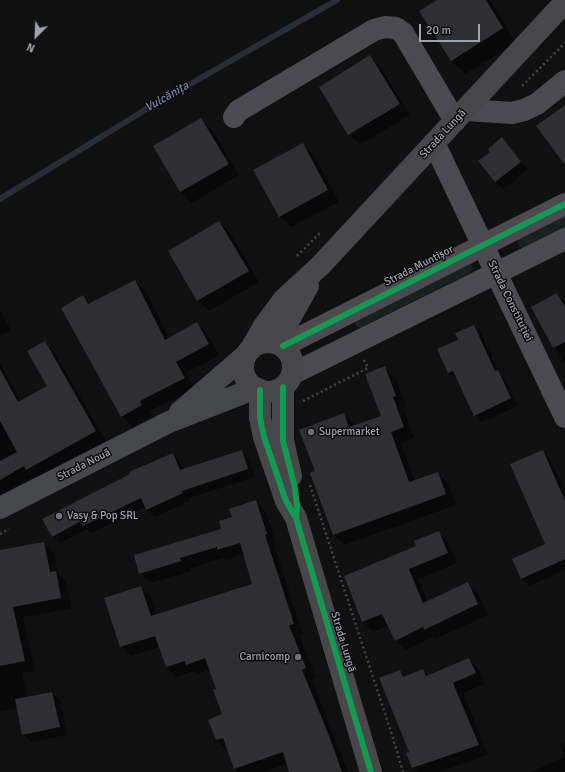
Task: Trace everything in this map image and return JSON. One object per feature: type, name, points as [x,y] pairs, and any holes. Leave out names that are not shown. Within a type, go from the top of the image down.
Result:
[{"type":"highway","name":"Strada Lungă","points":[[248,352],[275,310],[295,287],[320,266],[565,2]]},
{"type":"highway","name":"Strada Lungă","points":[[281,345],[299,300],[320,266]]},
{"type":"highway","points":[[264,342],[281,345],[292,359],[287,380],[272,391],[258,389],[246,378],[244,363],[248,352],[264,342]]},
{"type":"highway","name":"Strada Lungă","points":[[287,380],[283,441],[295,488],[297,506],[296,518]]},
{"type":"highway","name":"Strada Lungă","points":[[258,389],[260,418],[264,437],[286,501],[296,518],[372,772]]},
{"type":"main road","name":"Strada Nouă","points":[[169,422],[248,352]]},
{"type":"main road","name":"Strada Nouă","points":[[0,508],[169,422],[258,389]]},
{"type":"street","points":[[234,117],[238,111],[367,33],[385,27],[396,28],[403,33],[461,115],[512,113],[524,110],[537,104],[565,81]]},
{"type":"street","name":"Strada Constituției","points":[[434,143],[565,416]]},
{"type":"street","name":"Strada Muntișor","points":[[281,345],[565,204]]},
{"type":"street","points":[[287,380],[565,239]]},
{"type":"path","points":[[294,259],[324,228]]},
{"type":"path","points":[[299,405],[302,401],[368,368]]},
{"type":"path","points":[[309,483],[403,772]]},
{"type":"path","points":[[0,534],[14,526]]},
{"type":"shaded area","points":[[565,214],[565,229],[524,249],[520,247],[517,241],[519,237]]},
{"type":"shaded area","points":[[470,263],[473,269],[470,273],[360,328],[356,326],[354,322]]},
{"type":"building","points":[[437,0],[486,0],[503,28],[451,61],[419,11]]},
{"type":"building","points":[[370,55],[400,104],[348,135],[319,87]]},
{"type":"building","points":[[565,105],[565,165],[536,126]]},
{"type":"building","points":[[201,118],[229,164],[180,192],[153,146]]},
{"type":"building","points":[[502,137],[521,162],[495,182],[478,161],[490,152],[488,149]]},
{"type":"building","points":[[303,143],[328,190],[279,217],[253,170]]},
{"type":"building","points":[[219,221],[249,271],[197,301],[168,251]]},
{"type":"building","points":[[135,280],[165,340],[197,322],[209,344],[176,362],[185,378],[140,401],[142,405],[121,417],[61,308],[83,295],[88,304]]},
{"type":"building","points":[[557,293],[565,307],[565,342],[553,348],[531,307]]},
{"type":"building","points":[[474,325],[495,371],[498,370],[511,398],[474,416],[453,371],[448,373],[437,349],[458,340],[455,333]]},
{"type":"building","points":[[45,341],[96,431],[26,470],[24,466],[0,480],[0,461],[17,452],[0,421],[0,369],[18,402],[47,386],[27,351]]},
{"type":"building","points":[[385,366],[396,396],[393,397],[404,427],[391,432],[409,482],[438,472],[446,494],[333,535],[310,473],[315,471],[299,430],[344,413],[349,427],[381,416],[365,374]]},
{"type":"building","points":[[242,450],[248,469],[182,491],[183,493],[146,510],[141,498],[83,526],[81,521],[52,537],[42,519],[130,474],[129,472],[173,453],[180,470]]},
{"type":"building","points":[[543,450],[565,501],[565,559],[521,579],[512,559],[545,544],[510,464]]},
{"type":"building","points":[[256,500],[267,534],[265,535],[294,624],[289,625],[306,668],[302,670],[330,738],[342,772],[289,772],[283,752],[234,769],[223,738],[216,740],[208,720],[222,714],[213,690],[216,689],[205,658],[186,665],[185,661],[166,667],[155,636],[120,647],[104,598],[141,586],[151,616],[252,584],[240,543],[217,550],[217,547],[180,558],[181,561],[139,574],[134,555],[221,529],[219,521],[232,517],[229,509]]},
{"type":"building","points":[[439,531],[448,553],[409,569],[423,603],[468,582],[478,604],[424,630],[423,627],[395,641],[382,614],[362,622],[344,576],[416,546],[414,541]]},
{"type":"building","points":[[44,542],[50,572],[56,571],[61,598],[13,607],[25,661],[0,666],[0,550]]},
{"type":"building","points":[[469,658],[476,673],[453,683],[479,745],[412,768],[406,753],[409,752],[379,678],[400,670],[403,677],[423,669],[426,676]]},
{"type":"building","points":[[52,692],[60,727],[22,735],[15,699]]},
{"type":"waterway","name":"Vulcănița","points":[[0,199],[145,110],[337,0]]},
{"type":"cycle path","points":[[283,346],[565,204]]},
{"type":"cycle path","points":[[283,387],[283,441],[295,488],[297,506],[296,518]]},
{"type":"cycle path","points":[[260,390],[260,418],[264,437],[286,501],[296,518],[371,772]]},
{"type":"place","name":"Supermarket","points":[[311,432]]},
{"type":"place","name":"Vasy & Pop SRL","points":[[59,516]]},
{"type":"place","name":"Carnicomp","points":[[298,657]]}]
